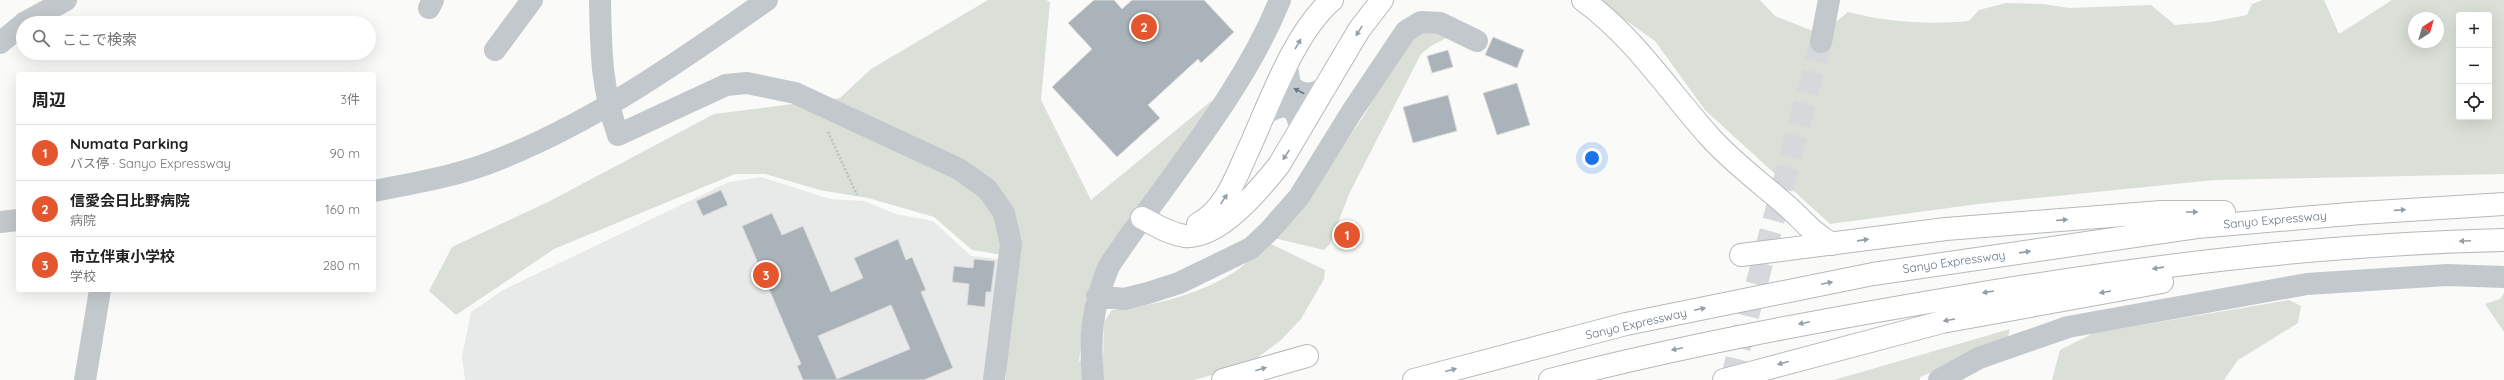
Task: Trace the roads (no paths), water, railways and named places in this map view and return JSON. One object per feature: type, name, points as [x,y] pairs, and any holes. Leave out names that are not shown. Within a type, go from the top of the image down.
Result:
[{"type":"highway","points":[[1142,218],[1169,229],[1179,229],[1195,225],[1210,216],[1230,190],[1287,67],[1309,27],[1332,0]]},
{"type":"highway","points":[[1142,218],[1167,231],[1181,235],[1200,234],[1233,214],[1266,182],[1300,131],[1359,30],[1382,0]]},
{"type":"highway","points":[[1569,0],[1612,34],[1712,149],[1784,213],[1790,224],[1790,238],[1784,251]]},
{"type":"highway","points":[[1583,0],[1617,28],[1634,46],[1711,138],[1792,210],[1816,236],[1832,244]]},
{"type":"highway","name":"Sanyo Expressway","points":[[1414,380],[1626,324],[1873,274],[2197,227],[2361,213],[2504,204]]},
{"type":"highway","points":[[1741,255],[1784,251],[1946,229],[2161,212],[2361,213]]},
{"type":"highway","points":[[1550,380],[1632,359],[1823,320],[2010,289],[2204,262],[2364,246],[2504,240]]},
{"type":"highway","points":[[1724,380],[1942,322],[2364,246]]},
{"type":"highway","points":[[1223,380],[1307,356]]},
{"type":"street","points":[[37,16],[66,0]]},
{"type":"street","points":[[495,50],[532,0]]},
{"type":"street","points":[[600,0],[602,68],[607,105],[618,136],[726,85],[747,83],[795,93],[959,169],[987,189],[1004,213],[1011,244],[994,380]]},
{"type":"street","points":[[376,191],[437,178],[496,161],[607,105],[688,55],[767,0]]},
{"type":"street","points":[[1093,380],[1090,350],[1096,296],[1109,266],[1227,100],[1254,53],[1280,0]]},
{"type":"street","points":[[1821,42],[1829,0]]},
{"type":"street","points":[[1096,296],[1124,299],[1180,283],[1251,248],[1269,231],[1299,197],[1351,113],[1406,31],[1421,22],[1440,23],[1476,41]]},
{"type":"street","points":[[0,43],[16,30]]},
{"type":"street","points":[[1287,67],[1290,85],[1302,94],[1310,94],[1326,87]]},
{"type":"street","points":[[1265,114],[1281,106],[1290,107],[1296,112],[1300,131]]},
{"type":"street","points":[[0,222],[16,220]]},
{"type":"street","points":[[1939,380],[1979,358],[2068,327],[2307,284],[2440,276],[2504,277]]},
{"type":"street","points":[[85,380],[100,292]]},
{"type":"tunnel","points":[[1731,380],[1821,42]]},
{"type":"place","name":"信愛会日比野病院","points":[[1144,27]]},
{"type":"place","name":"Numata Parking","points":[[1347,235]]},
{"type":"place","name":"市立伴東小学校","points":[[766,275]]}]
